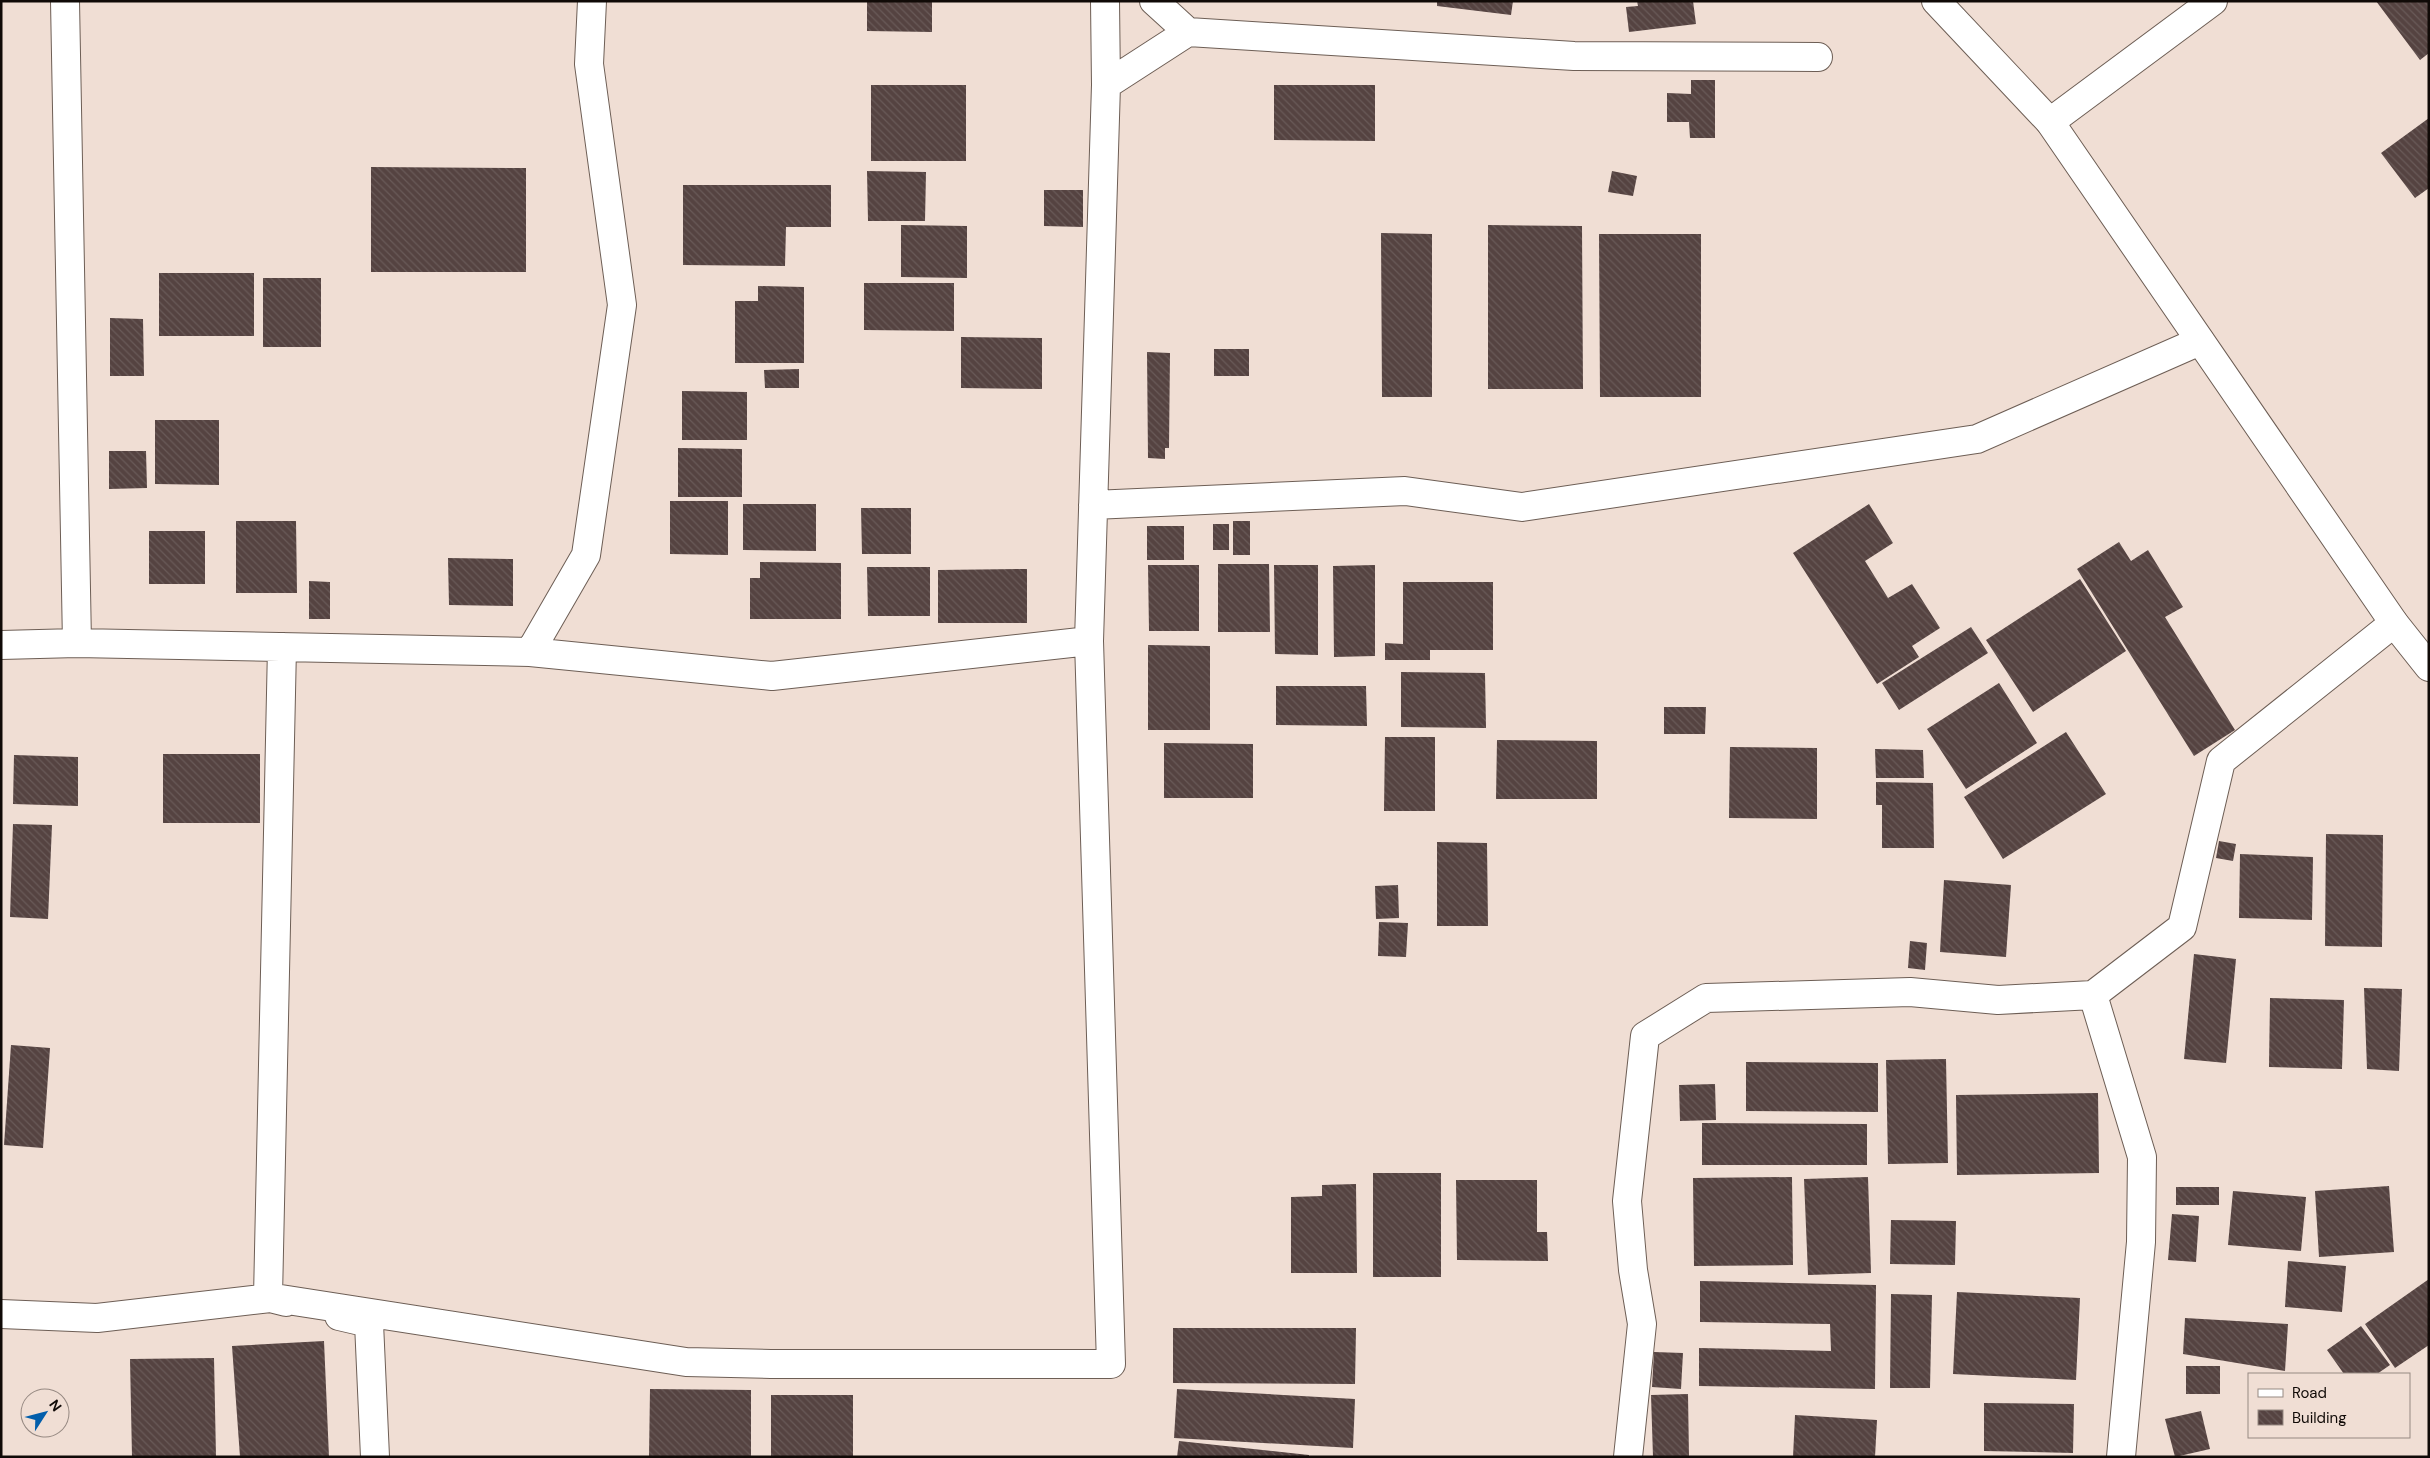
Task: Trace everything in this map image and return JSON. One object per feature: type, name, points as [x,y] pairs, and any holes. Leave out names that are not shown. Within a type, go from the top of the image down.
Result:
[{"type":"street","points":[[65,1],[77,643]]},
{"type":"street","points":[[530,652],[586,555],[622,305],[589,64],[592,1]]},
{"type":"street","points":[[282,647],[268,1296],[686,1362],[771,1364],[1112,1364],[1089,641],[1106,85],[1105,1]]},
{"type":"street","points":[[1154,1],[1188,32]]},
{"type":"street","points":[[1936,1],[2050,122],[2394,623],[2429,667]]},
{"type":"street","points":[[2050,122],[2213,1]]},
{"type":"street","points":[[1106,85],[1188,32],[1574,56],[1818,58]]},
{"type":"street","points":[[1093,505],[1405,490],[1522,507],[1929,447],[1977,439],[2200,341]]},
{"type":"street","points":[[1628,1457],[1642,1324],[1632,1270],[1627,1202],[1645,1036],[1706,998],[1910,992],[1998,1000],[2094,995],[2182,927],[2221,761],[2394,623]]},
{"type":"street","points":[[1,645],[77,643],[530,652],[772,676],[1089,641]]},
{"type":"street","points":[[2094,995],[2142,1157],[2141,1242],[2121,1457]]},
{"type":"street","points":[[1,1314],[97,1318],[270,1298],[368,1323],[375,1457]]},
{"type":"building","points":[[867,1],[932,1],[932,32],[867,31]]},
{"type":"building","points":[[1437,1],[1513,1],[1511,15],[1437,6]]},
{"type":"building","points":[[1637,1],[1693,1],[1696,24],[1629,32],[1626,7],[1638,6]]},
{"type":"building","points":[[2376,1],[2429,1],[2429,53],[2420,60]]},
{"type":"building","points":[[1691,80],[1715,80],[1715,138],[1690,138],[1689,122],[1667,122],[1667,93],[1691,94]]},
{"type":"building","points":[[871,85],[966,85],[966,161],[871,161]]},
{"type":"building","points":[[1274,85],[1375,85],[1375,141],[1274,140]]},
{"type":"building","points":[[2429,118],[2429,188],[2415,198],[2381,153]]},
{"type":"building","points":[[371,167],[526,168],[526,272],[371,272]]},
{"type":"building","points":[[867,171],[926,172],[925,221],[868,221]]},
{"type":"building","points":[[1612,171],[1637,176],[1633,196],[1608,192]]},
{"type":"building","points":[[683,185],[831,185],[831,227],[786,227],[785,266],[683,265]]},
{"type":"building","points":[[1044,190],[1083,190],[1083,227],[1044,226]]},
{"type":"building","points":[[901,225],[967,226],[967,278],[901,277]]},
{"type":"building","points":[[1488,225],[1582,226],[1583,389],[1488,389]]},
{"type":"building","points":[[1381,233],[1432,234],[1432,397],[1382,397]]},
{"type":"building","points":[[1599,234],[1701,234],[1701,397],[1600,397]]},
{"type":"building","points":[[159,273],[254,273],[254,336],[159,336]]},
{"type":"building","points":[[263,278],[321,278],[321,347],[263,347]]},
{"type":"building","points":[[864,283],[954,283],[954,331],[864,330]]},
{"type":"building","points":[[758,286],[804,287],[804,363],[735,363],[735,301],[758,301]]},
{"type":"building","points":[[110,318],[143,319],[144,376],[110,376]]},
{"type":"building","points":[[961,337],[1042,338],[1042,389],[961,388]]},
{"type":"building","points":[[1214,349],[1249,349],[1249,376],[1214,376]]},
{"type":"building","points":[[1147,352],[1170,353],[1169,448],[1165,448],[1165,459],[1148,458]]},
{"type":"building","points":[[799,369],[799,388],[765,388],[764,370]]},
{"type":"building","points":[[682,391],[747,392],[747,440],[682,440]]},
{"type":"building","points":[[155,420],[219,420],[219,485],[155,484]]},
{"type":"building","points":[[678,448],[742,449],[742,497],[678,497]]},
{"type":"building","points":[[109,451],[146,451],[147,488],[109,489]]},
{"type":"building","points":[[670,501],[728,501],[728,555],[670,554]]},
{"type":"building","points":[[743,504],[816,504],[816,551],[743,550]]},
{"type":"building","points":[[1869,504],[1893,543],[1865,561],[1888,598],[1912,584],[1940,628],[1912,646],[1919,657],[1877,684],[1793,553]]},
{"type":"building","points":[[861,508],[911,508],[911,554],[862,554]]},
{"type":"building","points":[[236,521],[296,521],[297,593],[236,593]]},
{"type":"building","points":[[1233,521],[1250,521],[1250,555],[1233,555]]},
{"type":"building","points":[[1213,524],[1229,524],[1229,550],[1213,550]]},
{"type":"building","points":[[1147,526],[1184,526],[1184,560],[1147,560]]},
{"type":"building","points":[[149,531],[205,531],[205,584],[149,584]]},
{"type":"building","points":[[2119,542],[2131,561],[2148,550],[2183,607],[2165,617],[2235,730],[2194,756],[2077,569]]},
{"type":"building","points":[[448,558],[513,559],[513,606],[449,605]]},
{"type":"building","points":[[760,562],[841,563],[841,619],[750,619],[750,578],[760,578]]},
{"type":"building","points":[[1218,564],[1269,564],[1270,632],[1218,632]]},
{"type":"building","points":[[1148,565],[1199,565],[1199,631],[1149,631]]},
{"type":"building","points":[[1274,565],[1318,565],[1318,655],[1275,654]]},
{"type":"building","points":[[1375,565],[1375,656],[1334,657],[1333,566]]},
{"type":"building","points":[[867,567],[930,567],[930,616],[868,616]]},
{"type":"building","points":[[1027,569],[1027,623],[938,623],[938,570]]},
{"type":"building","points":[[2080,579],[2126,651],[2033,712],[1986,640]]},
{"type":"building","points":[[309,581],[330,582],[330,619],[309,619]]},
{"type":"building","points":[[1403,582],[1493,582],[1493,650],[1430,650],[1430,660],[1385,660],[1385,643],[1403,644]]},
{"type":"building","points":[[1971,627],[1988,653],[1899,710],[1882,683]]},
{"type":"building","points":[[1148,645],[1210,646],[1210,730],[1148,730]]},
{"type":"building","points":[[1401,672],[1485,673],[1486,728],[1401,727]]},
{"type":"building","points":[[1999,683],[2037,743],[1966,789],[1927,729]]},
{"type":"building","points":[[1276,686],[1366,686],[1367,726],[1276,725]]},
{"type":"building","points":[[1664,707],[1706,707],[1705,734],[1664,734]]},
{"type":"building","points":[[2066,732],[2106,794],[2003,859],[1964,797]]},
{"type":"building","points":[[1385,737],[1435,737],[1435,811],[1384,811]]},
{"type":"building","points":[[1497,740],[1597,741],[1597,799],[1496,799]]},
{"type":"building","points":[[1164,743],[1253,744],[1253,798],[1164,798]]},
{"type":"building","points":[[1730,747],[1817,748],[1817,819],[1729,818]]},
{"type":"building","points":[[1875,749],[1923,750],[1924,778],[1876,778]]},
{"type":"building","points":[[163,754],[260,754],[260,823],[163,823]]},
{"type":"building","points":[[14,755],[78,757],[78,806],[13,804]]},
{"type":"building","points":[[1876,782],[1933,783],[1934,848],[1882,848],[1882,805],[1876,805]]},
{"type":"building","points":[[13,824],[52,825],[48,919],[10,917]]},
{"type":"building","points":[[2326,834],[2383,835],[2382,947],[2325,946]]},
{"type":"building","points":[[2219,841],[2236,844],[2233,861],[2216,858]]},
{"type":"building","points":[[1437,842],[1487,843],[1488,926],[1437,926]]},
{"type":"building","points":[[2240,854],[2313,857],[2312,920],[2239,918]]},
{"type":"building","points":[[1944,880],[2011,885],[2006,957],[1940,952]]},
{"type":"building","points":[[1398,885],[1399,918],[1376,919],[1375,886]]},
{"type":"building","points":[[1379,922],[1408,923],[1406,957],[1378,956]]},
{"type":"building","points":[[1910,941],[1927,943],[1925,970],[1908,968]]},
{"type":"building","points":[[2194,954],[2236,959],[2226,1063],[2184,1059]]},
{"type":"building","points":[[2364,988],[2402,989],[2399,1071],[2367,1069]]},
{"type":"building","points":[[2270,998],[2344,1000],[2342,1069],[2269,1067]]},
{"type":"building","points":[[11,1045],[50,1048],[43,1148],[4,1145]]},
{"type":"building","points":[[1946,1059],[1948,1163],[1888,1164],[1886,1060]]},
{"type":"building","points":[[1746,1062],[1878,1063],[1878,1112],[1746,1111]]},
{"type":"building","points":[[1715,1084],[1716,1120],[1680,1121],[1679,1085]]},
{"type":"building","points":[[2098,1093],[2099,1173],[1957,1175],[1956,1095]]},
{"type":"building","points":[[1702,1123],[1867,1124],[1867,1165],[1702,1165]]},
{"type":"building","points":[[1373,1173],[1441,1173],[1441,1277],[1373,1277]]},
{"type":"building","points":[[1792,1177],[1793,1265],[1694,1266],[1693,1178]]},
{"type":"building","points":[[1868,1177],[1871,1273],[1808,1275],[1804,1179]]},
{"type":"building","points":[[1456,1180],[1537,1180],[1537,1232],[1547,1232],[1548,1261],[1457,1260]]},
{"type":"building","points":[[1356,1184],[1357,1273],[1291,1273],[1291,1197],[1322,1196],[1322,1185]]},
{"type":"building","points":[[2389,1186],[2394,1252],[2319,1257],[2315,1191]]},
{"type":"building","points":[[2176,1187],[2219,1187],[2219,1205],[2176,1205]]},
{"type":"building","points":[[2233,1191],[2306,1197],[2301,1251],[2228,1245]]},
{"type":"building","points":[[2172,1214],[2199,1216],[2196,1262],[2168,1260]]},
{"type":"building","points":[[1891,1220],[1956,1221],[1955,1265],[1890,1264]]},
{"type":"building","points":[[2288,1261],[2346,1266],[2342,1312],[2285,1307]]},
{"type":"building","points":[[2429,1279],[2429,1345],[2395,1368],[2365,1324]]},
{"type":"building","points":[[1700,1281],[1876,1285],[1875,1389],[1699,1386],[1699,1348],[1831,1351],[1830,1324],[1700,1322]]},
{"type":"building","points":[[1957,1292],[2080,1298],[2076,1380],[1953,1374]]},
{"type":"building","points":[[1891,1294],[1932,1295],[1930,1388],[1890,1388]]},
{"type":"building","points":[[2185,1318],[2288,1324],[2285,1371],[2183,1354]]},
{"type":"building","points":[[2361,1326],[2390,1365],[2378,1373],[2343,1373],[2327,1350]]},
{"type":"building","points":[[1173,1328],[1356,1328],[1355,1384],[1173,1383]]},
{"type":"building","points":[[324,1341],[329,1457],[240,1457],[232,1346]]},
{"type":"building","points":[[1654,1352],[1683,1353],[1681,1389],[1652,1387]]},
{"type":"building","points":[[214,1358],[216,1457],[132,1457],[130,1359]]},
{"type":"building","points":[[2186,1366],[2220,1366],[2220,1394],[2186,1394]]},
{"type":"building","points":[[650,1389],[751,1390],[751,1457],[649,1457]]},
{"type":"building","points":[[1177,1389],[1355,1399],[1353,1448],[1174,1438]]},
{"type":"building","points":[[1688,1394],[1689,1457],[1653,1457],[1651,1395]]},
{"type":"building","points":[[771,1395],[853,1395],[853,1457],[771,1457]]},
{"type":"building","points":[[1984,1403],[2074,1404],[2073,1453],[1984,1451]]},
{"type":"building","points":[[2201,1411],[2210,1449],[2175,1457],[2165,1419]]},
{"type":"building","points":[[1795,1415],[1877,1420],[1875,1457],[1793,1457]]},
{"type":"building","points":[[1179,1441],[1309,1455],[1309,1457],[1177,1457]]}]
